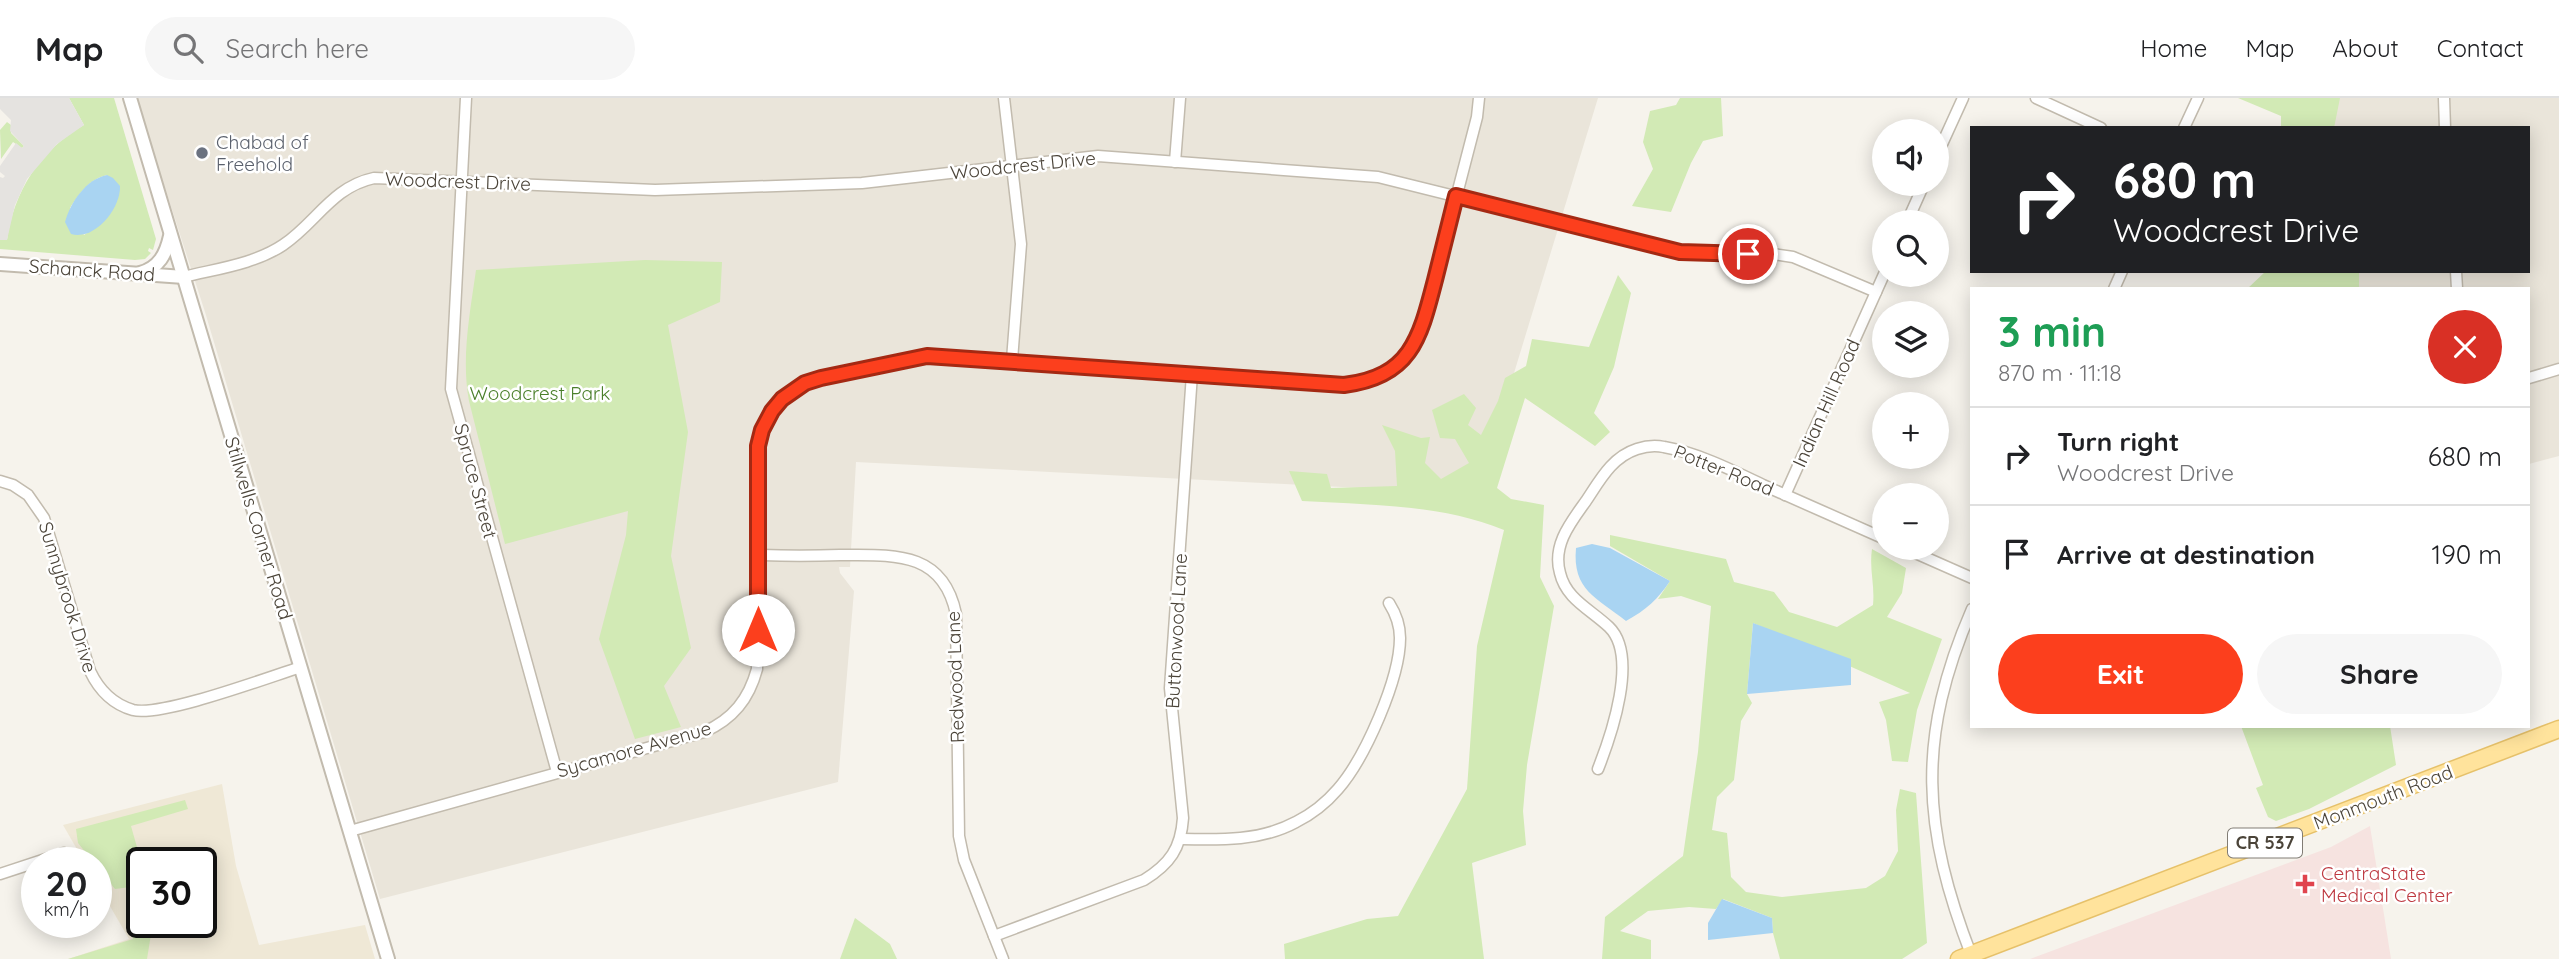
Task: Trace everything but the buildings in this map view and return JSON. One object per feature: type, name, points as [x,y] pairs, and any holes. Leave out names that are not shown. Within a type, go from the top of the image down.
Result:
[{"type":"main road","name":"Monmouth Road","points":[[1967,958],[2559,729]]},
{"type":"street","name":"Stillwells Corner Road","points":[[130,98],[388,959]]},
{"type":"street","name":"Spruce Street","points":[[466,98],[451,389],[557,772]]},
{"type":"street","points":[[1004,98],[1021,244],[1012,360]]},
{"type":"street","points":[[1175,162],[1180,98]]},
{"type":"street","name":"Sycamore Avenue","points":[[350,831],[704,732],[733,714],[749,692],[757,669],[758,446],[762,430],[772,411],[793,390],[821,378],[927,356],[1344,385],[1362,383],[1390,371],[1409,354],[1421,332],[1477,117],[1479,98]]},
{"type":"street","points":[[1949,129],[1963,98]]},
{"type":"street","points":[[2036,98],[2097,126]]},
{"type":"street","points":[[2186,126],[2198,98]]},
{"type":"street","points":[[2444,98],[2445,126]]},
{"type":"street","name":"Woodcrest Drive","points":[[184,277],[272,251],[290,239],[335,196],[364,180],[386,177],[669,190],[862,183],[1098,156],[1378,177],[1680,252],[1773,254],[1793,257],[1876,292]]},
{"type":"street","points":[[137,274],[160,262],[170,235]]},
{"type":"street","name":"Schanck Road","points":[[0,264],[184,277]]},
{"type":"street","name":"Indian Hill Road","points":[[1785,495],[1878,287]]},
{"type":"street","points":[[2530,379],[2558,373]]},
{"type":"street","name":"Buttonwood Lane","points":[[1182,839],[1183,817],[1170,688],[1192,374]]},
{"type":"street","name":"Potter Road","points":[[1598,769],[1615,723],[1622,655],[1619,642],[1611,629],[1570,594],[1560,573],[1558,549],[1576,515],[1613,463],[1644,447],[1658,446],[1676,450],[1724,467],[1872,533]]},
{"type":"street","name":"Sunnybrook Drive","points":[[0,481],[20,489],[40,510],[90,671],[102,691],[116,703],[134,710],[160,710],[300,667]]},
{"type":"street","name":"Redwood Lane","points":[[758,555],[900,556],[929,568],[946,585],[956,614],[959,836],[964,860],[1003,959]]},
{"type":"street","points":[[1931,560],[1970,577]]},
{"type":"street","points":[[994,936],[1144,880],[1170,858],[1182,839],[1231,839],[1267,834],[1305,817],[1323,804],[1338,789],[1362,755],[1393,676],[1400,637],[1398,620],[1389,603]]},
{"type":"street","points":[[1967,958],[1939,859],[1931,793],[1933,744],[1938,712],[1958,641],[1970,614]]},
{"type":"street","points":[[0,874],[21,867]]},
{"type":"shaded area","points":[[0,98],[69,98],[84,125],[57,144],[27,179],[15,205],[7,240],[0,240],[0,177],[5,176],[0,172],[0,166],[16,143],[22,148],[24,146],[10,131],[11,120],[0,109]]},
{"type":"shaded area","points":[[136,98],[1598,98],[1477,494],[856,462],[850,567],[839,567],[840,573],[854,591],[838,782],[380,899],[205,312]]},
{"type":"shaded area","points":[[2316,98],[2559,98],[2559,456],[2530,464],[2530,287],[2322,287],[2319,273],[2530,273],[2530,126],[2315,126]]},
{"type":"shaded area","points":[[222,784],[236,866],[259,945],[365,925],[375,959],[68,959],[128,938],[217,938],[217,847],[126,847],[126,934],[112,910],[112,847],[76,847],[63,825]]},
{"type":"shaded area","name":"CentraState Medical Center","points":[[2370,826],[2391,959],[2030,959],[2331,847]]},
{"type":"green space","points":[[69,98],[114,98],[156,239],[153,250],[149,248],[151,253],[145,259],[135,260],[0,249],[0,240],[7,240],[23,189],[42,159],[68,135],[84,125]],"holes":[[[107,175],[112,211],[84,235],[70,208],[81,192]]]},
{"type":"green space","points":[[1680,98],[1721,98],[1723,136],[1703,141],[1671,212],[1632,206],[1653,169],[1643,142],[1650,111],[1676,105]]},
{"type":"green space","points":[[2238,98],[2340,98],[2334,126],[2281,126],[2281,116]]},
{"type":"green space","points":[[7,122],[11,125],[11,133],[24,146],[22,148],[13,142],[1,159],[0,130]]},
{"type":"green space","name":"Woodcrest Park","points":[[645,260],[722,262],[720,302],[668,325],[688,432],[671,556],[691,648],[664,686],[681,727],[635,739],[599,639],[626,535],[628,511],[505,544],[469,401],[466,352],[476,270]]},
{"type":"green space","points":[[2264,273],[2359,273],[2359,287],[2249,287]]},
{"type":"green space","points":[[1618,275],[1631,293],[1614,367],[1594,413],[1610,432],[1595,446],[1525,398],[1497,488],[1511,499],[1544,505],[1540,577],[1554,606],[1527,765],[1523,811],[1526,845],[1472,863],[1484,959],[1285,959],[1284,944],[1367,919],[1398,916],[1467,789],[1477,646],[1504,530],[1480,521],[1430,510],[1302,501],[1289,471],[1327,474],[1331,488],[1397,486],[1395,451],[1382,425],[1421,438],[1430,437],[1425,463],[1441,479],[1469,463],[1455,439],[1440,438],[1432,410],[1464,394],[1476,408],[1468,425],[1481,435],[1498,401],[1505,378],[1526,366],[1532,339],[1589,347]]},
{"type":"green space","points":[[1610,535],[1726,559],[1734,582],[1774,592],[1789,612],[1837,627],[1873,605],[1871,563],[1872,549],[1872,560],[1892,560],[1906,568],[1902,593],[1887,617],[1942,639],[1917,710],[1908,762],[1892,761],[1886,720],[1879,702],[1910,693],[1753,623],[1747,694],[1752,703],[1741,721],[1734,780],[1717,797],[1712,830],[1727,833],[1731,877],[1746,892],[1782,897],[1866,888],[1885,876],[1898,851],[1896,810],[1900,789],[1916,793],[1927,943],[1902,959],[1780,959],[1772,918],[1723,899],[1716,909],[1689,907],[1648,911],[1620,931],[1651,940],[1651,959],[1602,959],[1605,917],[1683,856],[1698,752],[1711,606],[1681,596],[1658,599],[1670,581],[1610,546]]},
{"type":"green space","points":[[2242,728],[2390,728],[2396,765],[2309,809],[2276,821],[2268,817],[2256,788],[2263,785]]},
{"type":"green space","points":[[185,800],[188,809],[131,826],[137,847],[126,847],[126,888],[115,889],[112,885],[112,847],[81,847],[76,829]]},
{"type":"green space","points":[[855,918],[890,944],[897,959],[840,959]]},
{"type":"green space","points":[[150,938],[147,959],[68,959],[133,939]]},
{"type":"water","points":[[107,175],[120,186],[111,213],[89,233],[71,234],[65,222],[75,200],[92,181]]},
{"type":"water","points":[[1592,544],[1610,548],[1670,581],[1651,604],[1626,621],[1596,599],[1578,574],[1576,548]]},
{"type":"water","points":[[1753,623],[1851,659],[1851,685],[1747,694]]},
{"type":"water","points":[[1722,899],[1772,918],[1773,933],[1708,940],[1708,923]]},
{"type":"place","name":"Chabad of Freehold","points":[[202,153]]},
{"type":"place","name":"CentraState Medical Center","points":[[2305,884]]},
{"type":"route","points":[[758,630],[758,446],[762,430],[772,411],[782,399],[805,383],[934,355],[1344,385],[1373,380],[1400,363],[1409,354],[1421,332],[1456,196],[1680,252],[1748,254]]}]
